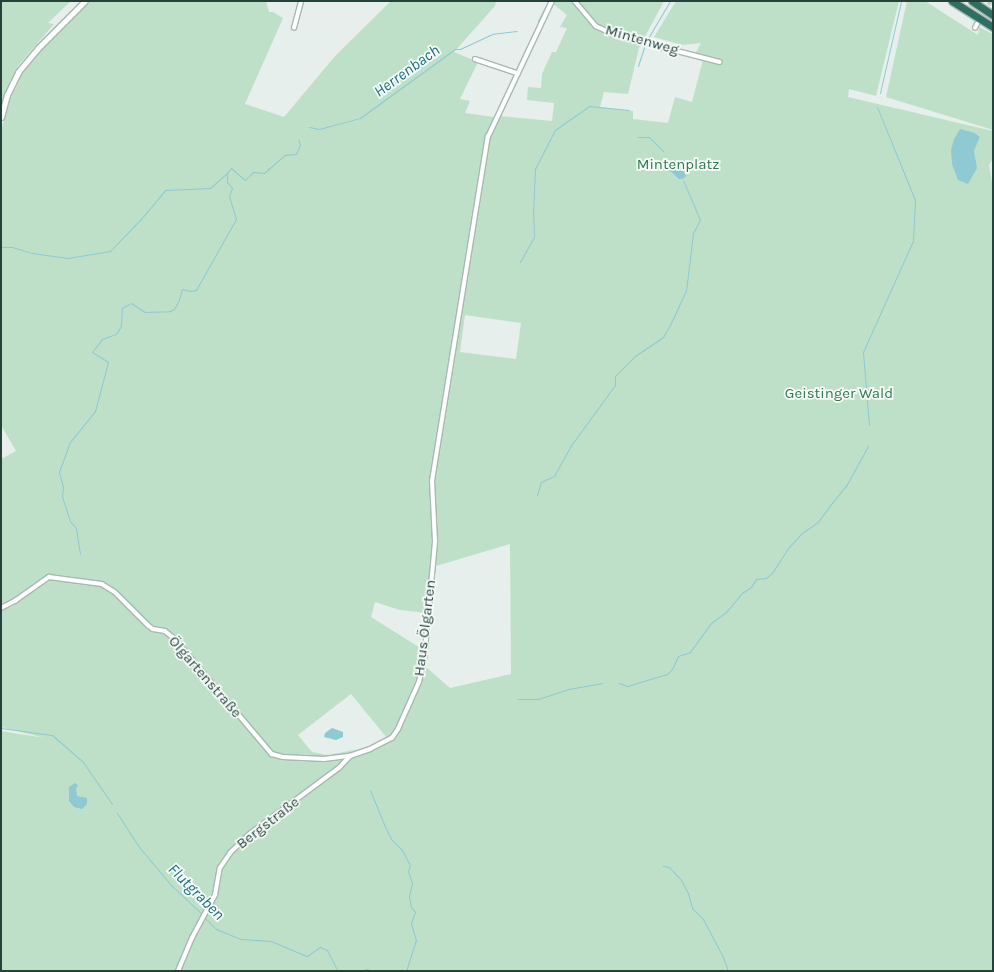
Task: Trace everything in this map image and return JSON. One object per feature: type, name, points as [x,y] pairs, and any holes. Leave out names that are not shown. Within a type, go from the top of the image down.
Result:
[{"type":"highway","points":[[952,1],[993,27]]},
{"type":"highway","points":[[972,1],[993,15]]},
{"type":"street","points":[[1,117],[7,95],[18,72],[38,48],[85,1]]},
{"type":"street","points":[[294,28],[301,1]]},
{"type":"street","name":"Haus Ölgarten","points":[[350,756],[370,749],[392,738],[398,729],[419,682],[424,661],[434,562],[435,542],[432,481],[488,137],[552,1]]},
{"type":"street","name":"Mintenweg","points":[[575,1],[596,26],[616,35],[720,62]]},
{"type":"street","points":[[975,28],[977,24]]},
{"type":"street","points":[[475,59],[518,73]]},
{"type":"street","name":"Ölgartenstraße","points":[[1,608],[49,577],[102,584],[115,592],[153,629],[165,631],[174,638],[272,754],[324,759],[350,756]]},
{"type":"street","name":"Bergstraße","points":[[178,971],[201,919],[215,895],[220,868],[230,853],[250,834],[339,768],[350,756]]},
{"type":"green space","points":[[1,1],[71,1],[48,23],[54,24],[18,66],[1,104]]},
{"type":"green space","name":"Geistinger Wald","points":[[89,1],[266,1],[269,12],[273,12],[283,18],[245,104],[284,117],[336,55],[391,1],[496,1],[495,6],[454,52],[478,62],[460,99],[470,101],[465,113],[494,117],[500,116],[552,121],[554,103],[527,100],[528,87],[541,88],[542,74],[552,52],[556,52],[567,28],[560,27],[567,15],[553,4],[554,1],[664,1],[639,48],[628,94],[604,92],[600,107],[633,111],[633,119],[668,123],[675,97],[692,102],[704,56],[695,54],[701,43],[682,45],[654,37],[676,1],[899,1],[876,96],[849,89],[848,97],[993,131],[993,158],[989,165],[993,188],[993,971],[1,971],[1,731],[45,738],[1,727],[1,610],[13,606],[29,592],[55,578],[50,575],[47,576],[10,603],[1,607],[1,459],[16,451],[1,425],[1,131],[9,102],[26,66],[40,49]],"holes":[[[975,133],[980,137],[974,151],[976,168],[974,172],[958,180]],[[465,315],[521,323],[516,359],[460,352]],[[510,544],[511,674],[450,688],[425,666],[436,566]],[[375,602],[400,610],[426,613],[422,649],[371,617]],[[351,694],[387,738],[370,747],[328,755],[312,752],[298,735]]]},
{"type":"green space","points":[[907,1],[925,1],[978,35],[979,27],[993,34],[993,130],[886,97]]},
{"type":"water","points":[[960,129],[975,133],[980,137],[974,151],[977,168],[968,184],[958,180],[952,164],[951,150],[954,139]]},
{"type":"water","points":[[674,163],[684,172],[686,176],[683,179],[679,179],[668,169],[669,166]]},
{"type":"water","points":[[332,728],[343,732],[343,737],[336,740],[324,737],[325,733]]},
{"type":"water","points":[[75,783],[78,785],[76,789],[77,796],[87,798],[87,804],[82,809],[74,807],[69,801],[69,787]]},
{"type":"waterway","name":"Herrenbach","points":[[538,21],[548,1]]},
{"type":"waterway","points":[[647,40],[670,1]]},
{"type":"waterway","points":[[880,93],[901,1]]},
{"type":"waterway","name":"Herrenbach","points":[[309,127],[319,129],[360,118],[455,49],[460,49],[492,34],[517,31]]},
{"type":"waterway","points":[[638,66],[644,47]]},
{"type":"waterway","points":[[520,262],[534,237],[533,214],[535,169],[555,130],[589,106],[629,110]]},
{"type":"waterway","points":[[869,425],[863,352],[913,241],[915,200],[877,107]]},
{"type":"waterway","points":[[638,137],[649,137],[663,151]]},
{"type":"waterway","name":"Herrenbach","points":[[80,554],[76,528],[70,521],[62,497],[63,487],[59,472],[70,442],[95,411],[108,362],[92,352],[102,339],[116,334],[121,326],[122,308],[131,303],[145,312],[170,311],[174,309],[179,300],[182,289],[190,291],[196,290],[236,219],[229,196],[232,188],[227,182],[227,173],[231,168],[245,180],[253,172],[264,173],[285,155],[296,154],[300,145],[298,139]]},
{"type":"waterway","points":[[1,247],[12,247],[32,253],[68,258],[110,251],[141,219],[165,190],[210,188],[227,173]]},
{"type":"waterway","points":[[537,495],[541,482],[554,476],[572,444],[615,385],[615,376],[635,356],[663,337],[686,291],[693,233],[700,220],[683,180]]},
{"type":"waterway","points":[[619,683],[627,686],[667,674],[672,669],[678,656],[690,652],[711,623],[726,612],[742,593],[751,587],[756,579],[766,578],[772,573],[789,547],[802,533],[818,522],[846,486],[868,446]]},
{"type":"waterway","points":[[518,699],[538,699],[569,689],[602,683]]},
{"type":"waterway","name":"Flutgraben","points":[[1,728],[52,735],[83,762],[112,804]]},
{"type":"waterway","points":[[370,790],[391,839],[402,850],[410,865],[408,871],[412,883],[409,896],[411,907],[415,912],[411,923],[416,940],[406,971]]},
{"type":"waterway","name":"Flutgraben","points":[[117,813],[139,847],[172,886],[203,915]]},
{"type":"waterway","points":[[663,866],[669,867],[681,880],[688,893],[692,908],[703,919],[723,957],[728,971]]},
{"type":"waterway","name":"Flutgraben","points":[[205,918],[216,929],[241,939],[271,941],[307,956],[320,947],[327,950],[337,970],[341,971]]},
{"type":"waterway","name":"Flutgraben","points":[[362,971],[366,969],[374,971]]},
{"type":"tunnel","points":[[980,19],[991,1]]},
{"type":"park label","name":"Mintenplatz","points":[[678,165]]}]
